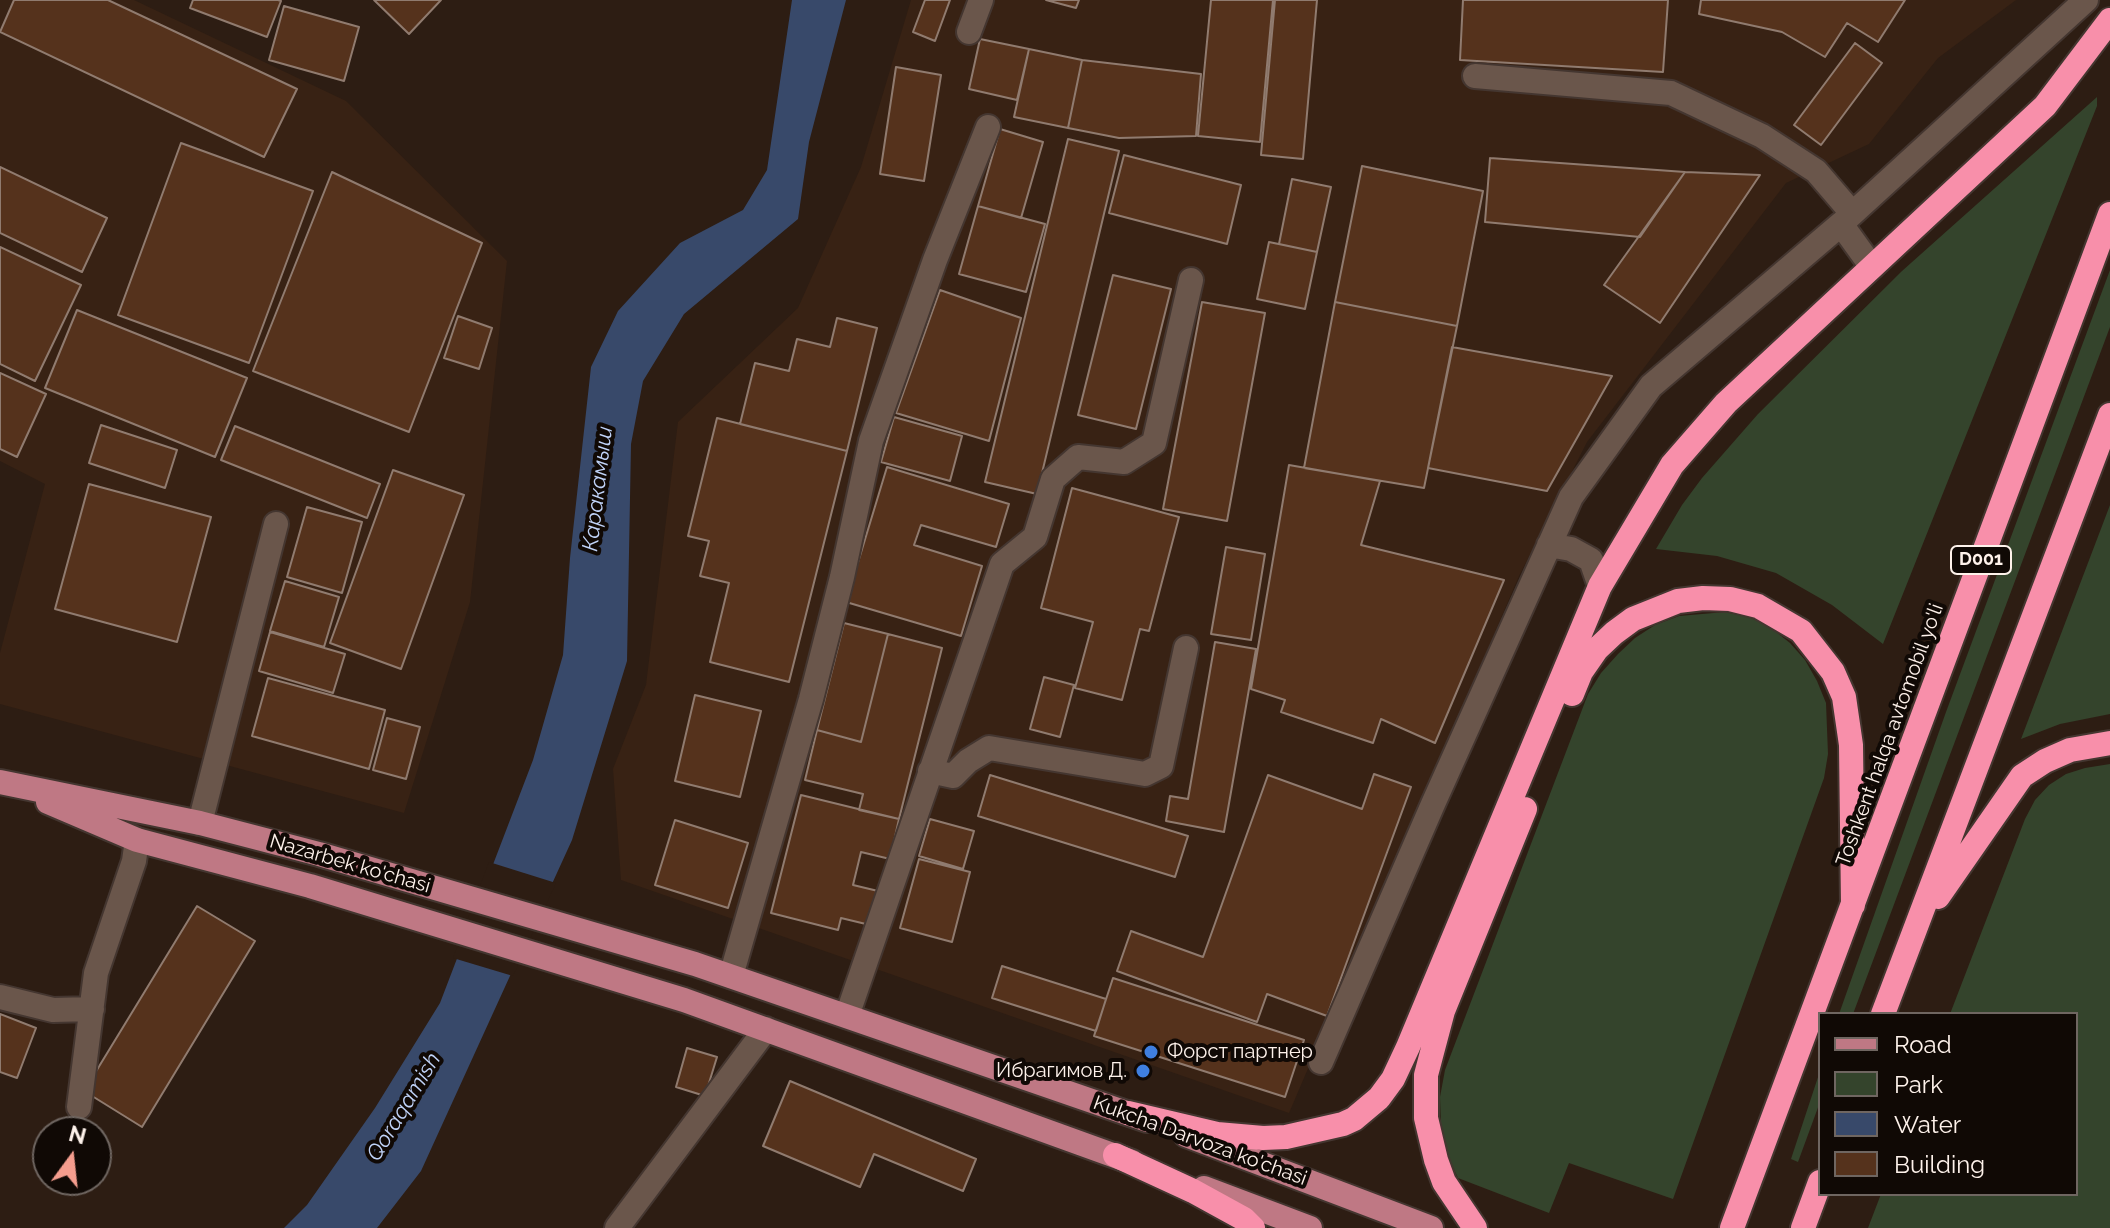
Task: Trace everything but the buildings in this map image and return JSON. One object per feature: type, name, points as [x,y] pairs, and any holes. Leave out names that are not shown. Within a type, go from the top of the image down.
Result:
[{"type":"highway","points":[[1128,1113],[1217,1134],[1286,1137],[1331,1128],[1354,1119],[1379,1098],[1393,1079],[1408,1047],[1600,586],[1672,465],[1726,403],[2045,106],[2110,20]]},
{"type":"highway","name":"Toshkent halqa avtomobil yo'li","points":[[1732,1228],[2110,214]]},
{"type":"highway","points":[[1884,1012],[2110,415]]},
{"type":"highway","points":[[1475,1228],[1444,1182],[1430,1139],[1425,1096],[1430,1054],[1443,1011],[1581,672],[1597,649],[1614,633],[1633,619],[1678,601],[1730,599],[1758,606],[1781,617],[1810,641],[1833,672],[1844,697],[1848,721],[1853,905]]},
{"type":"highway","points":[[1916,929],[2022,776],[2070,750],[2110,743]]},
{"type":"highway","points":[[1115,1155],[1193,1191],[1244,1219],[1253,1228]]},
{"type":"highway","points":[[1803,1228],[1818,1187]]},
{"type":"main road","name":"Nazarbek ko'chasi","points":[[0,783],[200,823],[319,854],[695,964]]},
{"type":"main road","name":"Nazarbek ko'chasi","points":[[0,783],[137,840],[310,886],[684,1000],[766,1029]]},
{"type":"main road","name":"Kukcha Darvoza ko'chasi","points":[[695,964],[1128,1113],[1431,1228]]},
{"type":"main road","points":[[766,1029],[1310,1228]]},
{"type":"street","points":[[969,32],[981,0]]},
{"type":"street","points":[[1321,1062],[1571,497],[1651,386],[1847,219],[2086,0]]},
{"type":"street","points":[[1475,76],[1671,93],[1762,136],[1816,171],[1847,219],[1872,267]]},
{"type":"street","points":[[731,976],[811,699],[842,577],[871,441],[935,260],[988,127]]},
{"type":"street","points":[[847,1016],[1002,564],[1035,537],[1053,479],[1078,457],[1124,462],[1154,443],[1191,280]]},
{"type":"street","points":[[200,823],[276,524]]},
{"type":"street","points":[[1549,545],[1571,549],[1591,560],[1600,586]]},
{"type":"street","points":[[930,771],[953,776],[968,761],[989,748],[1145,774],[1161,766],[1186,648]]},
{"type":"street","points":[[79,1107],[96,973],[134,861],[137,840]]},
{"type":"street","points":[[0,997],[53,1010],[92,1009]]},
{"type":"street","points":[[617,1228],[766,1029]]},
{"type":"shaded area","points":[[0,0],[134,0],[346,101],[507,261],[470,602],[404,813],[0,704],[0,653],[45,484],[0,461]]},
{"type":"shaded area","points":[[911,0],[2016,0],[1938,58],[1869,144],[1786,183],[1587,442],[1519,576],[1289,1113],[621,880],[613,769],[646,685],[678,422],[798,308],[861,167]]},
{"type":"green space","points":[[2097,97],[2097,106],[1883,644],[1832,605],[1776,573],[1717,556],[1656,549],[1702,478],[1758,414],[1902,271]]},
{"type":"green space","points":[[2110,270],[2110,327],[1854,1012],[1840,1012],[1946,712]]},
{"type":"green space","points":[[2110,505],[2110,714],[2060,724],[2021,739]]},
{"type":"green space","points":[[1725,612],[1749,617],[1770,627],[1805,660],[1826,703],[1828,754],[1824,778],[1673,1199],[1569,1163],[1549,1213],[1458,1178],[1446,1153],[1441,1126],[1440,1097],[1445,1070],[1588,694],[1618,654],[1655,625],[1679,616]]},
{"type":"green space","points":[[2110,764],[2110,1228],[1868,1228],[1880,1196],[2078,1196],[2078,1012],[1951,1012],[2035,800],[2049,785],[2066,774]]},
{"type":"green space","points":[[1818,1077],[1818,1107],[1798,1162],[1791,1159]]},
{"type":"water","points":[[792,0],[846,0],[809,142],[798,219],[684,314],[643,381],[631,444],[627,661],[572,840],[421,1171],[377,1228],[284,1228],[307,1205],[375,1108],[440,1003],[533,760],[563,655],[570,558],[591,367],[618,311],[680,243],[743,210],[767,170]]},
{"type":"pier","points":[[489,862],[556,883],[513,976],[453,958]]},
{"type":"place","name":"Форст партнер","points":[[1151,1052]]},
{"type":"place","name":"Ибрагимов Д.","points":[[1143,1071]]},
{"type":"water label","name":"Каракамыш","points":[[598,489]]},
{"type":"water label","name":"Qoraqamish","points":[[404,1107]]}]
